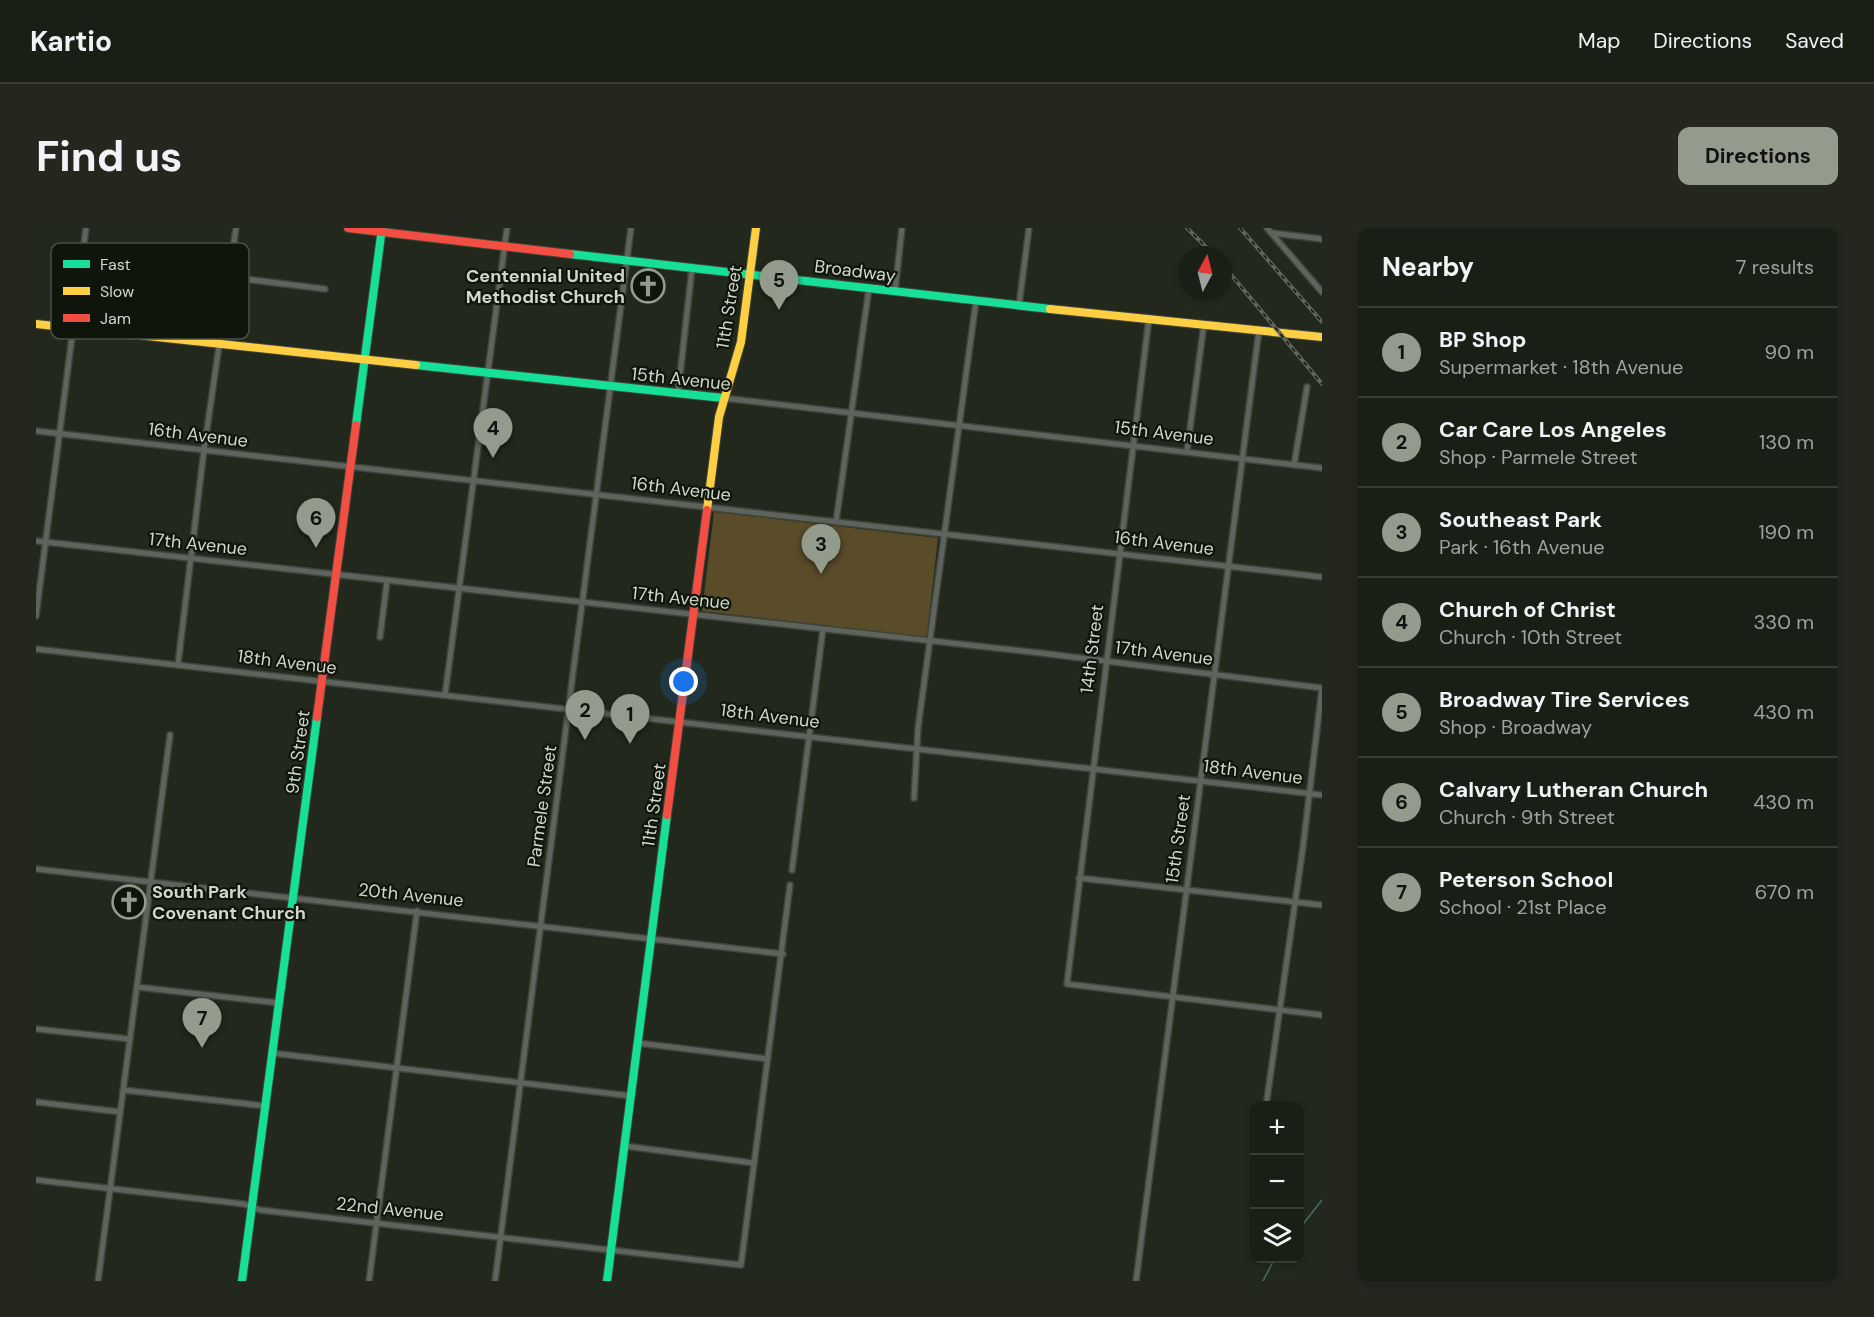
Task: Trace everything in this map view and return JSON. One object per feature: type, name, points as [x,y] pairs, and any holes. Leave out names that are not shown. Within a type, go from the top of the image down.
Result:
[{"type":"main road","name":"Broadway","points":[[348,228],[382,230],[976,301],[1322,337]]},
{"type":"main road","name":"11th Street","points":[[608,1281],[707,507],[723,398],[741,342],[756,228]]},
{"type":"main road","name":"9th Street","points":[[243,1281],[382,230]]},
{"type":"main road","name":"15th Avenue","points":[[36,324],[51,326]]},
{"type":"main road","name":"15th Avenue","points":[[179,339],[723,398]]},
{"type":"street","points":[[84,243],[86,228]]},
{"type":"street","points":[[234,243],[236,228]]},
{"type":"street","points":[[445,695],[507,228]]},
{"type":"street","name":"Parmele Street","points":[[495,1281],[518,1083],[570,711],[595,494],[631,228]]},
{"type":"street","points":[[895,291],[902,228]]},
{"type":"street","points":[[1019,305],[1029,228]]},
{"type":"street","points":[[1270,230],[1322,239]]},
{"type":"street","points":[[1270,230],[1322,292]]},
{"type":"street","points":[[678,393],[692,268]]},
{"type":"street","points":[[249,280],[325,289]]},
{"type":"street","points":[[836,522],[869,288]]},
{"type":"street","points":[[914,798],[917,748],[930,641],[976,301]]},
{"type":"street","name":"14th Street","points":[[1149,318],[1067,984],[1172,998]]},
{"type":"street","points":[[1187,451],[1204,324]]},
{"type":"street","name":"15th Street","points":[[1136,1281],[1259,330]]},
{"type":"street","points":[[36,616],[72,339]]},
{"type":"street","points":[[178,664],[219,339]]},
{"type":"street","points":[[1294,465],[1307,387]]},
{"type":"street","name":"15th Avenue","points":[[723,398],[1322,468]]},
{"type":"street","name":"16th Avenue","points":[[36,431],[1120,553],[1322,578]]},
{"type":"street","name":"17th Avenue","points":[[36,541],[1105,661],[1322,688]]},
{"type":"street","points":[[380,637],[387,581]]},
{"type":"street","points":[[792,870],[823,629]]},
{"type":"street","name":"18th Avenue","points":[[36,649],[570,711],[680,720],[1322,795]]},
{"type":"street","points":[[1267,1101],[1322,688]]},
{"type":"street","points":[[98,1281],[170,735]]},
{"type":"street","name":"20th Avenue","points":[[36,869],[417,910],[783,954]]},
{"type":"street","points":[[1079,878],[1186,888],[1322,905]]},
{"type":"street","points":[[625,1146],[753,1163],[783,954],[790,885]]},
{"type":"street","points":[[369,1281],[417,910]]},
{"type":"street","points":[[137,987],[279,1002]]},
{"type":"street","points":[[1172,998],[1322,1015]]},
{"type":"street","points":[[36,1029],[130,1039]]},
{"type":"street","points":[[638,1043],[768,1059]]},
{"type":"street","points":[[272,1053],[631,1096]]},
{"type":"street","points":[[123,1090],[266,1106]]},
{"type":"street","points":[[36,1102],[120,1112]]},
{"type":"street","name":"22nd Avenue","points":[[36,1180],[741,1265],[753,1163]]},
{"type":"shaded area","points":[[714,512],[938,538],[927,635],[924,637],[702,611]]},
{"type":"waterway","points":[[1304,1223],[1322,1200]]},
{"type":"waterway","points":[[1263,1281],[1272,1263]]},
{"type":"railway","points":[[1187,228],[1205,246]]},
{"type":"railway","points":[[1240,228],[1322,322]]},
{"type":"railway","points":[[1232,276],[1322,384]]},
{"type":"traffic: fast","points":[[356,425],[382,228]]},
{"type":"traffic: fast","points":[[570,254],[1050,309]]},
{"type":"traffic: fast","points":[[416,365],[723,398]]},
{"type":"traffic: fast","points":[[242,1281],[317,717]]},
{"type":"traffic: fast","points":[[607,1281],[667,815]]},
{"type":"traffic: slow","points":[[707,510],[719,417],[741,342],[756,228]]},
{"type":"traffic: slow","points":[[1050,309],[1322,337]]},
{"type":"traffic: slow","points":[[36,324],[51,326]]},
{"type":"traffic: slow","points":[[175,339],[416,365]]},
{"type":"traffic: jam","points":[[348,228],[570,254]]},
{"type":"traffic: jam","points":[[317,717],[356,425]]},
{"type":"traffic: jam","points":[[667,815],[707,510]]},
{"type":"place","name":"Centennial United Methodist Church","points":[[648,286]]},
{"type":"place","name":"Broadway Tire Services","points":[[779,310]]},
{"type":"place","name":"Church of Christ","points":[[493,458]]},
{"type":"place","name":"Calvary Lutheran Church","points":[[316,548]]},
{"type":"place","name":"Southeast Park","points":[[821,574]]},
{"type":"place","name":"Car Care Los Angeles","points":[[585,740]]},
{"type":"place","name":"BP Shop","points":[[630,744]]},
{"type":"place","name":"South Park Covenant Church","points":[[129,902]]},
{"type":"place","name":"Peterson School","points":[[202,1048]]}]
